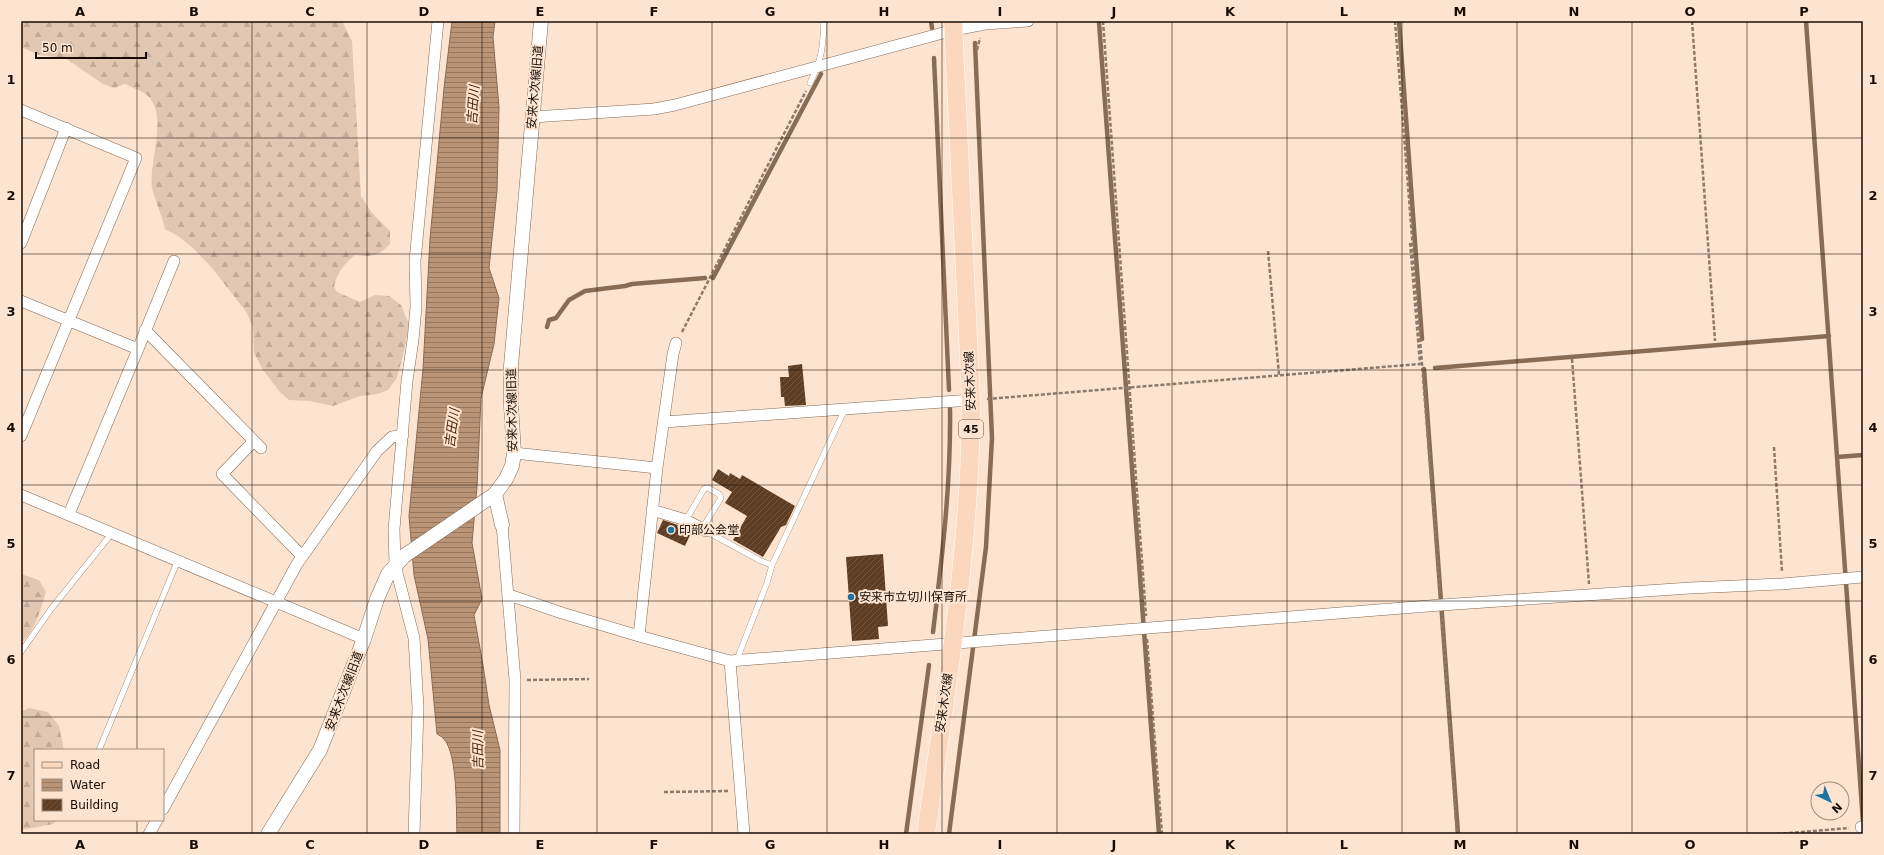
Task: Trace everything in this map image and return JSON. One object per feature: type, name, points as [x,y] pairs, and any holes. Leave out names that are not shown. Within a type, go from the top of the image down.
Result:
[{"type":"main road","name":"安来木次線","points":[[926,834],[952,644],[968,508],[971,460],[971,400],[954,26]]},
{"type":"street","points":[[414,834],[418,708],[414,638],[394,529],[416,307],[415,261],[438,21]]},
{"type":"street","name":"安来木次線旧道","points":[[268,834],[320,750],[364,639],[384,583],[400,561],[493,496],[509,473],[514,453],[510,405],[511,366],[541,21]]},
{"type":"street","points":[[533,117],[654,109],[675,105],[818,66],[954,26],[1028,21]]},
{"type":"street","points":[[21,110],[136,158],[21,436]]},
{"type":"street","points":[[21,243],[66,128]]},
{"type":"street","points":[[69,514],[174,261]]},
{"type":"street","points":[[21,301],[138,349]]},
{"type":"street","points":[[145,330],[261,448]]},
{"type":"street","points":[[639,636],[656,468],[673,354],[676,343]]},
{"type":"street","points":[[664,422],[971,400]]},
{"type":"street","points":[[164,807],[302,556],[377,451],[392,437],[403,434]]},
{"type":"street","points":[[253,440],[222,474],[302,556]]},
{"type":"street","points":[[514,453],[656,468]]},
{"type":"street","points":[[21,494],[364,639]]},
{"type":"street","points":[[493,496],[502,525],[515,680],[514,834]]},
{"type":"street","points":[[652,510],[686,520],[704,530]]},
{"type":"street","points":[[509,595],[562,613],[639,636],[734,660],[1441,605],[1782,584],[1863,577]]},
{"type":"street","points":[[734,660],[740,791],[744,834]]},
{"type":"street","points":[[149,834],[156,821]]},
{"type":"lane","points":[[810,83],[823,51],[824,21]]},
{"type":"lane","points":[[734,660],[739,654],[767,583],[772,565],[845,409]]},
{"type":"lane","points":[[686,520],[704,489],[708,488],[719,494],[721,498],[704,530],[761,561],[772,565]]},
{"type":"lane","points":[[21,652],[52,609],[113,532]]},
{"type":"lane","points":[[99,749],[178,560]]},
{"type":"path","points":[[1103,21],[1146,619]]},
{"type":"path","points":[[1395,21],[1441,605],[1457,834]]},
{"type":"path","points":[[1692,21],[1715,341]]},
{"type":"path","points":[[676,343],[810,83]]},
{"type":"path","points":[[971,400],[1420,364],[1410,242]]},
{"type":"path","points":[[1268,252],[1278,375]]},
{"type":"path","points":[[1572,359],[1590,595]]},
{"type":"path","points":[[1774,447],[1782,584]]},
{"type":"path","points":[[1147,635],[1162,834]]},
{"type":"path","points":[[515,680],[589,680]]},
{"type":"path","points":[[664,792],[740,791]]},
{"type":"path","points":[[1777,834],[1862,827]]},
{"type":"green space","points":[[25,21],[342,21],[352,41],[361,196],[372,213],[390,231],[390,244],[378,254],[371,256],[355,255],[342,269],[337,277],[334,287],[337,292],[360,302],[375,295],[389,296],[401,305],[409,324],[397,378],[388,390],[378,394],[360,396],[333,406],[310,401],[289,400],[279,391],[263,370],[254,353],[253,328],[247,313],[212,268],[193,248],[178,236],[165,229],[152,188],[157,124],[156,111],[152,101],[144,93],[125,84],[114,88],[103,84],[65,58],[39,55],[21,47],[21,26]]},
{"type":"green space","points":[[21,574],[39,580],[46,592],[34,626],[21,643]]},
{"type":"green space","points":[[29,708],[48,712],[59,726],[64,749],[34,749],[34,821],[57,821],[53,824],[21,830],[21,712]]},
{"type":"water","name":"吉田川","points":[[452,21],[495,21],[493,37],[499,107],[497,191],[489,268],[499,298],[494,344],[481,398],[477,487],[472,543],[482,599],[474,615],[489,705],[500,750],[500,834],[457,834],[454,770],[449,747],[444,739],[437,734],[428,639],[414,575],[409,516],[423,369],[430,239],[444,88]]},
{"type":"building","points":[[802,364],[806,405],[785,406],[784,397],[781,397],[780,377],[789,377],[788,366]]},
{"type":"building","points":[[718,469],[729,476],[730,473],[740,479],[742,475],[795,506],[786,525],[781,527],[763,557],[733,540],[747,516],[725,503],[732,492],[712,480]]},
{"type":"building","name":"印部公会堂","points":[[663,520],[678,525],[677,527],[691,533],[685,546],[657,533]]},
{"type":"building","points":[[883,554],[888,626],[878,627],[879,639],[852,641],[846,557]]},
{"type":"waterway","points":[[931,21],[932,28]]},
{"type":"waterway","points":[[1399,21],[1422,339]]},
{"type":"waterway","points":[[1806,21],[1863,822]]},
{"type":"waterway","points":[[1099,22],[1159,834]]},
{"type":"waterway","points":[[949,834],[986,547],[992,438],[975,43]]},
{"type":"waterway","points":[[934,58],[949,390]]},
{"type":"waterway","points":[[713,278],[821,74]]},
{"type":"waterway","points":[[547,327],[549,320],[556,318],[569,300],[585,291],[632,284],[705,278]]},
{"type":"waterway","points":[[1435,368],[1829,336]]},
{"type":"waterway","points":[[1424,369],[1458,834]]},
{"type":"waterway","points":[[933,632],[943,549],[949,466],[950,409]]},
{"type":"waterway","points":[[1837,457],[1863,455]]},
{"type":"waterway","points":[[906,834],[929,665]]},
{"type":"place","name":"印部公会堂","points":[[671,530]]},
{"type":"place","name":"安来市立切川保育所","points":[[851,597]]}]
